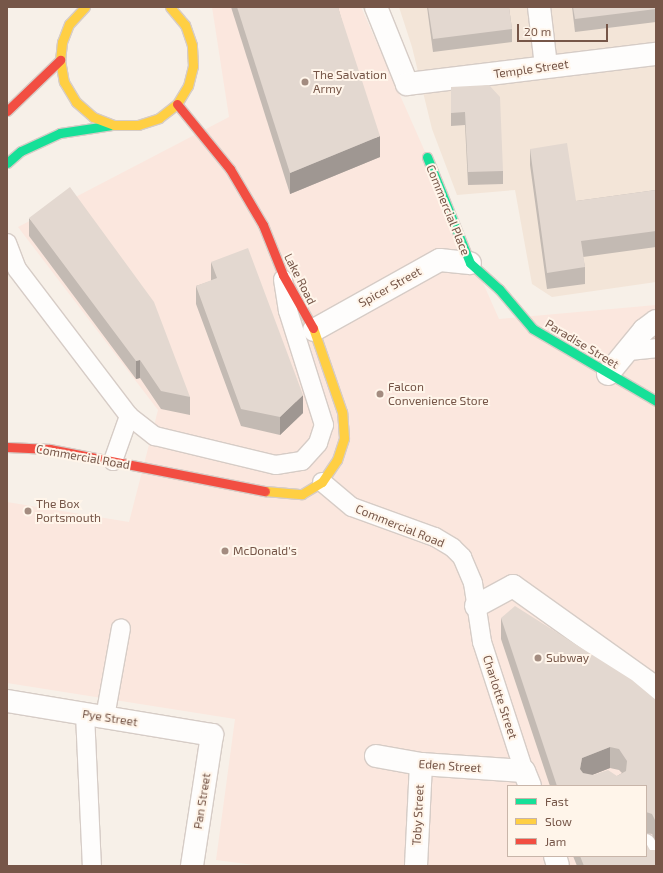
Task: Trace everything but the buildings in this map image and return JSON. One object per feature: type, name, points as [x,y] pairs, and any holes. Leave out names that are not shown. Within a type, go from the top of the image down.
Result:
[{"type":"street","points":[[85,7],[69,24],[62,42],[60,60],[64,82],[76,102],[93,117],[114,124]]},
{"type":"street","points":[[7,163],[21,151],[60,134],[114,124],[138,125],[159,118],[177,104],[188,86],[193,66],[192,45],[185,25],[170,7]]},
{"type":"street","name":"Temple Street","points":[[376,7],[407,84],[546,66],[656,54]]},
{"type":"street","points":[[539,7],[546,66]]},
{"type":"street","points":[[7,111],[60,60]]},
{"type":"street","name":"Lake Road","points":[[177,104],[230,169],[263,225],[282,275],[314,330],[342,412],[344,431],[337,460],[322,482]]},
{"type":"street","name":"Commercial Place","points":[[426,157],[470,263]]},
{"type":"street","name":"Spicer Street","points":[[314,330],[440,260],[470,263]]},
{"type":"street","name":"Paradise Street","points":[[470,263],[499,289],[533,329],[656,401]]},
{"type":"street","points":[[608,374],[629,351],[644,330],[656,321]]},
{"type":"street","name":"Commercial Road","points":[[7,447],[50,449],[280,494],[302,494],[322,482]]},
{"type":"street","points":[[476,606],[513,586],[656,688]]},
{"type":"street","name":"Pye Street","points":[[7,701],[212,735]]},
{"type":"street","name":"Pan Street","points":[[192,866],[212,735]]},
{"type":"street","name":"Eden Street","points":[[376,756],[421,764],[527,778]]},
{"type":"street","name":"Toby Street","points":[[416,866],[421,764]]},
{"type":"lane","points":[[7,243],[17,269],[129,416],[155,436],[276,465],[302,462],[318,443],[324,425],[288,311],[282,275]]},
{"type":"lane","points":[[629,351],[656,348]]},
{"type":"lane","points":[[113,461],[129,416]]},
{"type":"lane","name":"Commercial Road","points":[[322,482],[352,507],[435,537],[453,548],[468,568],[473,583],[476,606]]},
{"type":"lane","name":"Charlotte Street","points":[[476,606],[482,642],[527,778]]},
{"type":"lane","points":[[92,866],[95,715],[121,628]]},
{"type":"lane","points":[[647,844],[656,862]]},
{"type":"shaded area","points":[[212,7],[361,7],[499,319],[656,305],[656,866],[261,866],[216,860],[235,719],[7,683],[7,502],[129,522],[158,410],[18,227],[229,117]]},
{"type":"shaded area","points":[[399,7],[656,7],[656,282],[552,297],[532,284],[515,190],[457,195],[432,129],[412,47]]},
{"type":"traffic: fast","points":[[7,163],[21,151],[60,133],[113,125]]},
{"type":"traffic: fast","points":[[427,157],[470,263],[499,289],[533,329],[656,401]]},
{"type":"traffic: slow","points":[[85,7],[69,24],[62,42],[60,60],[64,82],[76,102],[93,117],[114,125],[138,125],[159,118],[177,104],[188,86],[193,66],[192,45],[185,25],[170,7]]},
{"type":"traffic: slow","points":[[265,491],[302,494],[322,482],[337,460],[344,438],[342,412],[313,328]]},
{"type":"traffic: jam","points":[[7,111],[60,60]]},
{"type":"traffic: jam","points":[[177,104],[230,169],[263,225],[283,275],[313,328]]},
{"type":"traffic: jam","points":[[7,447],[50,449],[265,491]]},
{"type":"place","name":"The Salvation Army","points":[[305,82]]},
{"type":"place","name":"Falcon Convenience Store","points":[[380,394]]},
{"type":"place","name":"The Box Portsmouth","points":[[28,511]]},
{"type":"place","name":"McDonald's","points":[[225,551]]},
{"type":"place","name":"Subway","points":[[538,658]]}]
